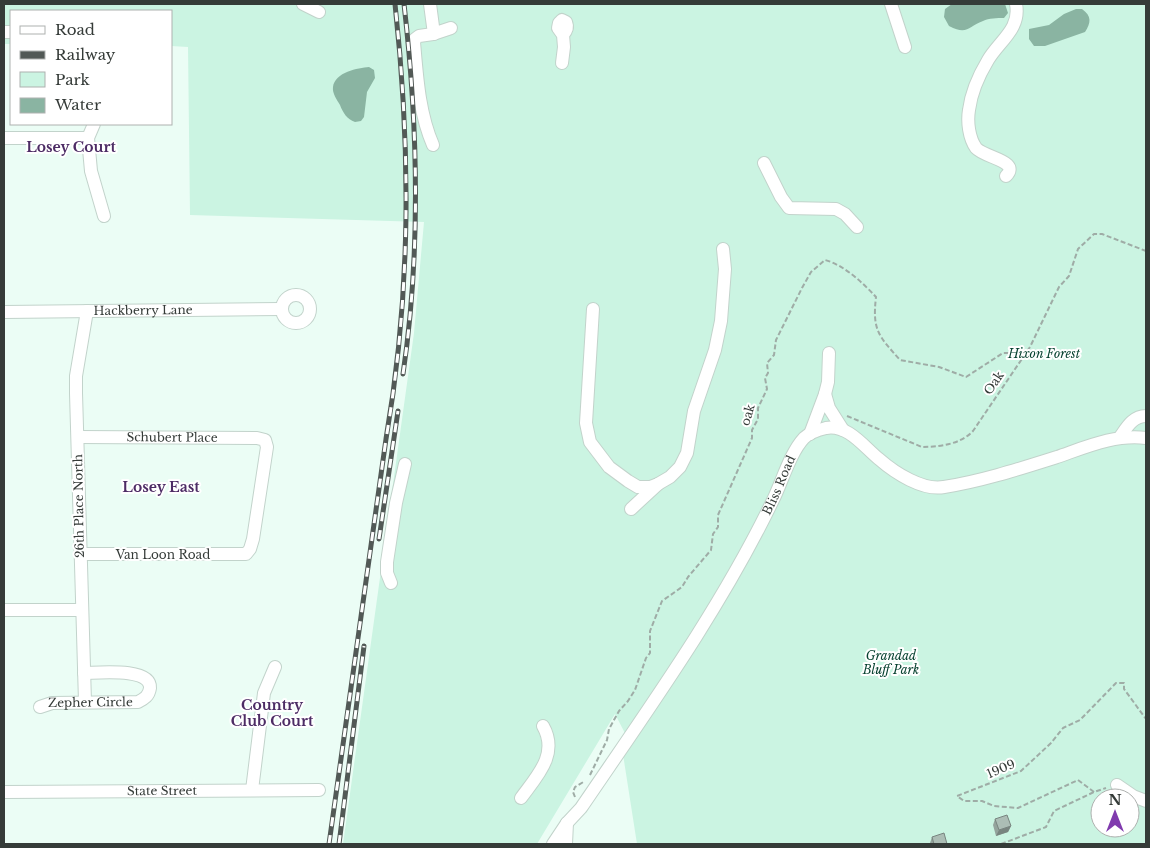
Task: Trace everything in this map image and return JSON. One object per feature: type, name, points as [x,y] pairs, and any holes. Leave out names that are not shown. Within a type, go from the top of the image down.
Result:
[{"type":"street","points":[[303,4],[319,12]]},
{"type":"street","points":[[430,4],[434,34]]},
{"type":"street","points":[[891,4],[905,48]]},
{"type":"street","points":[[1006,176],[1010,169],[1008,164],[1003,160],[984,154],[973,142],[968,117],[970,104],[982,72],[1015,23],[1018,15],[1016,4]]},
{"type":"street","points":[[433,145],[425,128],[414,42],[419,36],[434,34],[450,28]]},
{"type":"street","points":[[562,63],[563,35]]},
{"type":"street","points":[[94,125],[88,138],[91,171],[104,216]]},
{"type":"street","points":[[4,138],[88,138]]},
{"type":"street","points":[[764,163],[781,197],[789,208],[813,207],[836,209],[845,214],[857,227]]},
{"type":"street","points":[[593,309],[587,434],[590,442],[609,466],[628,482],[638,487],[650,487],[670,477],[680,467],[687,453],[694,411],[715,350],[722,321],[725,269],[723,249]]},
{"type":"street","name":"Hackberry Lane","points":[[4,312],[282,309]]},
{"type":"street","name":"26th Place North","points":[[85,702],[76,376],[87,311]]},
{"type":"street","points":[[829,354],[828,382],[825,394],[830,409],[843,430]]},
{"type":"street","name":"Bliss Road","points":[[553,844],[567,823],[581,808],[701,628],[770,506],[798,448],[804,438],[810,434],[825,394]]},
{"type":"street","points":[[1120,437],[1129,423],[1139,417],[1146,416]]},
{"type":"street","points":[[810,434],[826,428],[835,427],[843,430],[894,470],[920,485],[936,489],[990,478],[1120,437],[1146,438]]},
{"type":"street","name":"Schubert Place","points":[[78,437],[257,438],[265,440],[267,447],[253,539],[250,549],[246,554]]},
{"type":"street","points":[[391,583],[387,573],[387,562],[405,464]]},
{"type":"street","points":[[628,482],[633,495],[631,509],[658,484]]},
{"type":"street","name":"Van Loon Road","points":[[80,554],[246,554]]},
{"type":"street","points":[[4,610],[82,610]]},
{"type":"street","points":[[252,790],[264,693],[275,667]]},
{"type":"street","name":"Zepher Circle","points":[[40,707],[52,703],[138,702],[148,694],[150,684],[136,673],[84,673]]},
{"type":"street","points":[[521,798],[539,772],[549,751],[548,734],[543,726]]},
{"type":"street","points":[[1117,785],[1133,796],[1146,801]]},
{"type":"street","name":"State Street","points":[[4,792],[320,790]]},
{"type":"street","points":[[566,844],[567,823]]},
{"type":"path","name":"Oak","points":[[830,409],[922,447],[934,447],[966,439],[1030,347],[1059,287],[1069,276],[1078,249],[1094,234],[1108,236],[1146,251]]},
{"type":"path","name":"oak","points":[[581,808],[573,792],[576,787],[589,777],[619,711],[635,690],[646,658],[650,653],[650,631],[662,601],[682,587],[711,550],[713,534],[718,527],[718,515],[752,438],[752,430],[758,419],[758,408],[766,389],[767,363],[774,355],[776,340],[812,272],[825,260],[832,262],[861,281],[868,288],[876,297],[875,310],[879,335],[900,360],[939,367],[966,377],[1003,354],[1026,353]]},
{"type":"path","name":"1909","points":[[1090,789],[1078,780],[1018,808],[994,806],[982,801],[964,801],[957,796],[1021,771],[1052,743],[1063,728],[1080,720],[1116,683],[1124,683],[1124,689],[1146,719]]},
{"type":"path","points":[[1107,788],[1117,785]]},
{"type":"path","points":[[1001,844],[1046,827],[1054,811],[1090,794]]},
{"type":"green space","points":[[4,4],[1146,4],[1146,844],[637,844],[622,748],[628,739],[615,714],[537,844],[343,844],[414,333],[424,222],[190,215],[188,47],[172,46],[172,10],[10,10],[10,44],[4,44]]},
{"type":"water","points":[[952,4],[1005,4],[1008,13],[1004,18],[988,19],[967,29],[960,30],[949,26],[944,17],[945,9]]},
{"type":"water","points":[[1076,9],[1082,9],[1088,14],[1090,20],[1085,32],[1045,46],[1034,46],[1029,39],[1029,29],[1049,25],[1064,14]]},
{"type":"water","points":[[369,67],[374,70],[375,78],[367,92],[364,117],[361,121],[355,122],[344,113],[334,94],[333,87],[342,74]]},
{"type":"building","points":[[1007,815],[1011,826],[999,830],[995,819]]},
{"type":"building","points":[[944,833],[947,844],[934,844],[932,837]]},
{"type":"railway","points":[[329,844],[400,330],[404,276],[406,168],[404,113],[395,4]]},
{"type":"railway","points":[[403,374],[413,282],[416,189],[412,96],[404,4]]},
{"type":"railway","points":[[379,539],[398,411]]},
{"type":"railway","points":[[339,844],[364,646]]},
{"type":"district","name":"Losey Court","points":[[71,147]]},
{"type":"district","name":"Losey East","points":[[161,487]]},
{"type":"district","name":"Country Club Court","points":[[272,714]]},
{"type":"park label","name":"Hixon Forest","points":[[1044,354]]},
{"type":"park label","name":"Grandad Bluff Park","points":[[891,663]]}]
